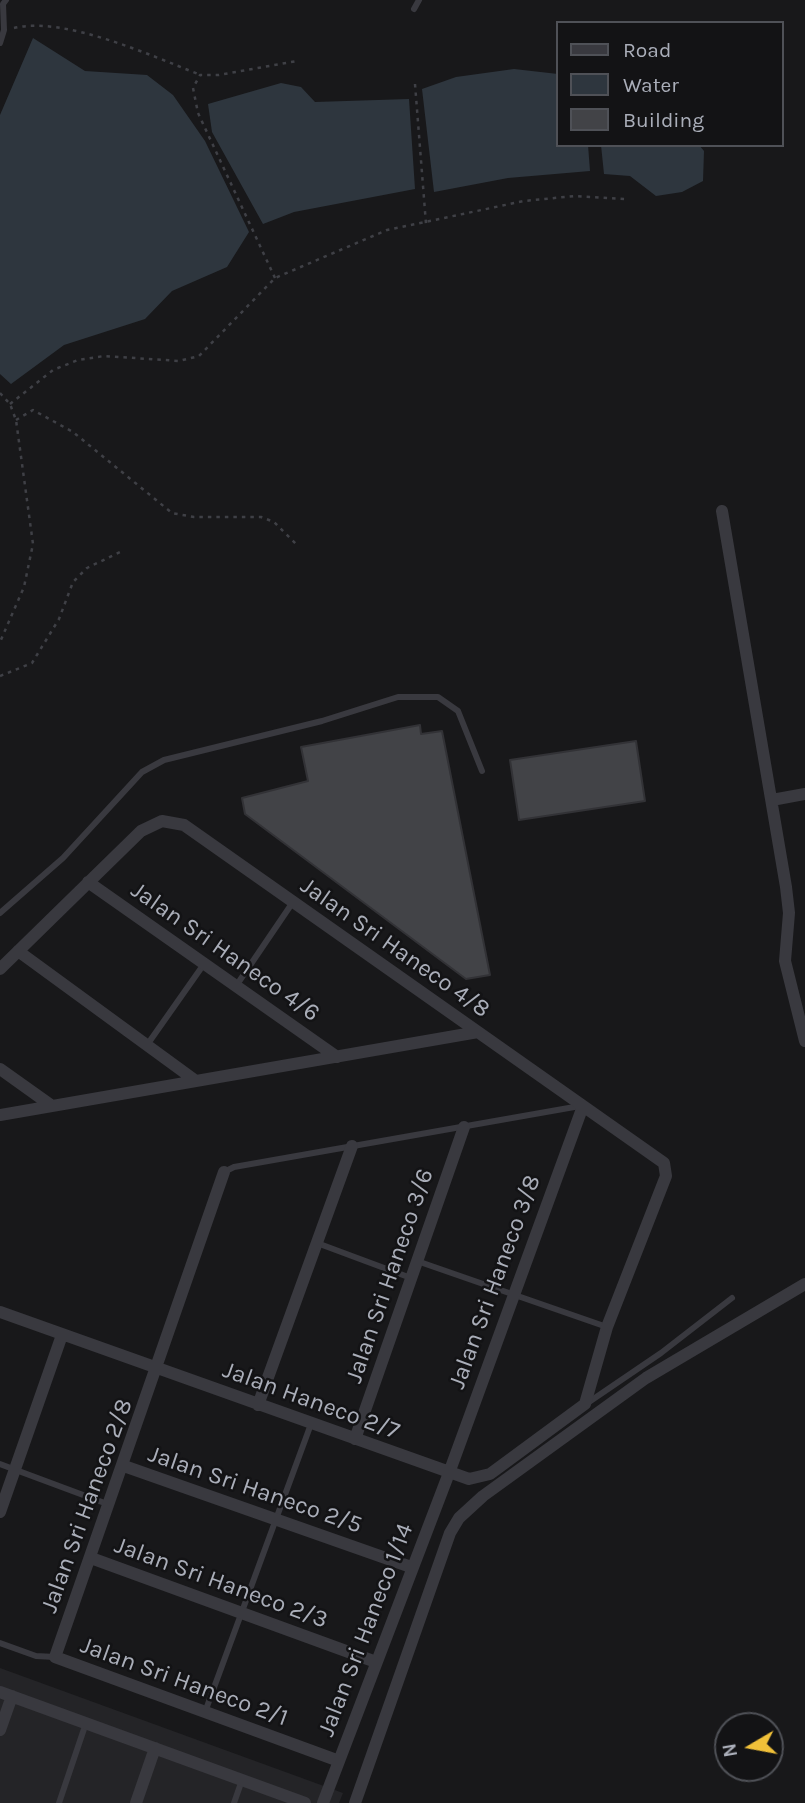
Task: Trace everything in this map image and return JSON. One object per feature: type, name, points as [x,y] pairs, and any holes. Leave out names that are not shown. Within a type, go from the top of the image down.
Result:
[{"type":"street","points":[[722,511],[789,913],[785,961],[805,1041]]},
{"type":"street","points":[[772,800],[805,794]]},
{"type":"street","name":"Jalan Sri Haneco 4/8","points":[[89,882],[141,831],[162,821],[184,825],[664,1163],[666,1176],[607,1327],[585,1404]]},
{"type":"street","points":[[0,969],[89,882]]},
{"type":"street","name":"Jalan Sri Haneco 4/6","points":[[89,882],[337,1057]]},
{"type":"street","points":[[18,951],[196,1081]]},
{"type":"street","points":[[0,1115],[478,1032]]},
{"type":"street","points":[[0,1069],[52,1106]]},
{"type":"street","name":"Jalan Sri Haneco 3/8","points":[[449,1473],[583,1106]]},
{"type":"street","name":"Jalan Sri Haneco 3/6","points":[[355,1439],[464,1126]]},
{"type":"street","points":[[258,1405],[352,1146]]},
{"type":"street","name":"Jalan Sri Haneco 2/8","points":[[55,1657],[158,1369],[224,1172]]},
{"type":"street","points":[[355,1803],[450,1533],[459,1518],[483,1496],[646,1378],[805,1284]]},
{"type":"street","name":"Jalan Haneco 2/7","points":[[0,1312],[469,1479],[489,1474],[585,1404]]},
{"type":"street","points":[[0,1512],[62,1335]]},
{"type":"street","name":"Jalan Sri Haneco 2/5","points":[[124,1466],[411,1567]]},
{"type":"street","name":"Jalan Sri Haneco 1/14","points":[[323,1803],[449,1473]]},
{"type":"street","name":"Jalan Sri Haneco 2/3","points":[[91,1558],[376,1662]]},
{"type":"street","name":"Jalan Sri Haneco 2/1","points":[[55,1657],[339,1761]]},
{"type":"street","points":[[0,1730],[6,1694],[305,1803]]},
{"type":"street","points":[[136,1803],[155,1748]]},
{"type":"lane","points":[[0,43],[4,30],[3,4],[6,0]]},
{"type":"lane","points":[[414,9],[419,0]]},
{"type":"lane","points":[[0,913],[62,858],[142,772],[164,760],[322,721],[398,697],[438,697],[458,711],[482,771]]},
{"type":"lane","points":[[236,986],[293,902]]},
{"type":"lane","points":[[147,1046],[204,964]]},
{"type":"lane","points":[[224,1172],[234,1167],[583,1106]]},
{"type":"lane","points":[[317,1243],[411,1278]]},
{"type":"lane","points":[[417,1261],[607,1327]]},
{"type":"lane","points":[[585,1404],[661,1353],[732,1298]]},
{"type":"lane","points":[[205,1712],[311,1424]]},
{"type":"lane","points":[[0,1464],[110,1505]]},
{"type":"lane","points":[[0,1643],[36,1656],[55,1657]]},
{"type":"lane","points":[[59,1803],[86,1723]]},
{"type":"lane","points":[[234,1803],[242,1780]]},
{"type":"path","points":[[4,30],[34,23],[122,44],[200,75],[219,75],[297,61]]},
{"type":"path","points":[[200,75],[193,89],[198,113],[275,278]]},
{"type":"path","points":[[415,84],[426,224]]},
{"type":"path","points":[[10,404],[53,370],[78,360],[104,356],[179,361],[199,356],[275,278],[387,230],[426,224],[524,201],[575,195],[625,199]]},
{"type":"path","points":[[0,393],[10,404],[16,420],[33,544],[24,587],[0,642]]},
{"type":"path","points":[[16,420],[33,410],[49,416],[74,432],[172,513],[194,517],[261,517],[274,522],[296,544]]},
{"type":"path","points":[[0,676],[32,663],[59,619],[73,582],[93,564],[120,552]]},
{"type":"shaded area","points":[[0,1668],[343,1793],[339,1803],[0,1803]]},
{"type":"water","points":[[33,38],[85,71],[147,75],[173,95],[205,141],[249,232],[227,267],[172,291],[145,319],[64,345],[11,384],[0,374],[0,115]]},
{"type":"water","points":[[514,69],[556,74],[556,147],[588,147],[590,171],[508,178],[434,192],[422,89],[456,77]]},
{"type":"water","points":[[281,83],[301,87],[315,102],[409,99],[415,189],[294,212],[263,224],[212,132],[208,104]]},
{"type":"water","points":[[601,147],[701,147],[704,151],[703,181],[682,192],[656,196],[630,176],[604,174]]},
{"type":"building","points":[[420,725],[421,734],[442,731],[490,975],[466,979],[245,814],[242,798],[308,781],[301,747]]},
{"type":"building","points":[[636,741],[645,801],[519,820],[510,760]]}]
